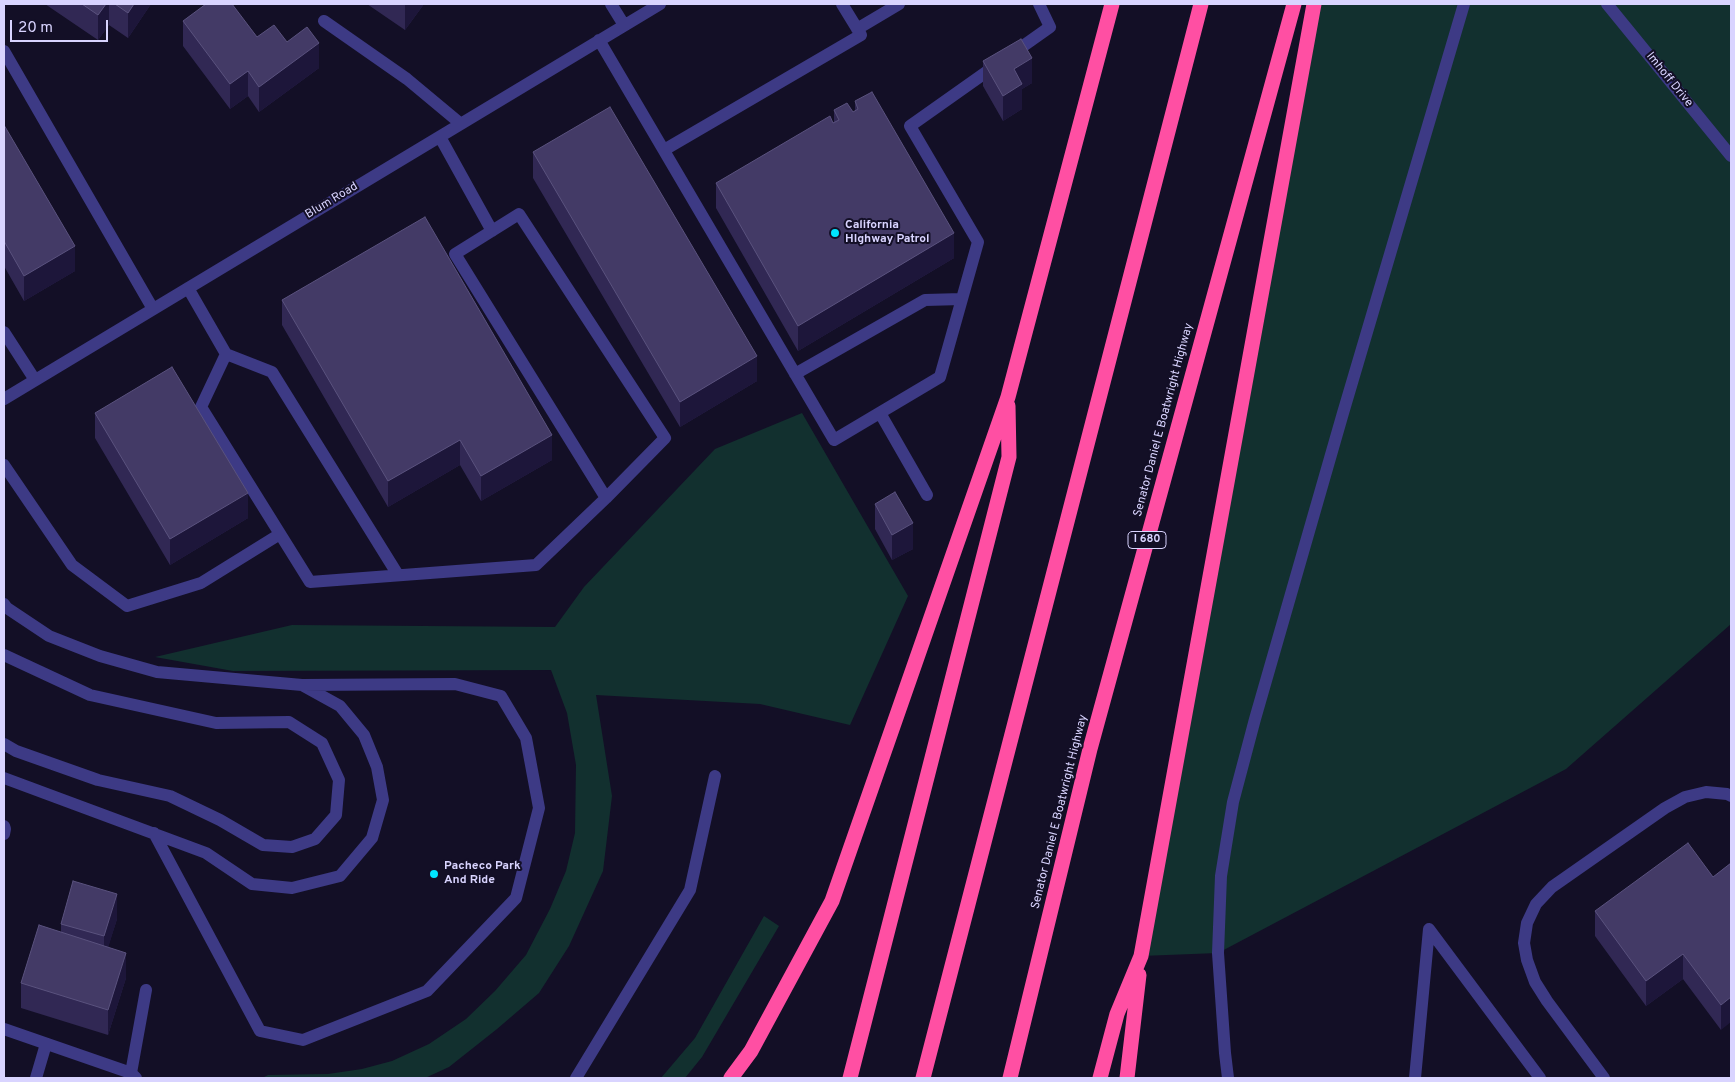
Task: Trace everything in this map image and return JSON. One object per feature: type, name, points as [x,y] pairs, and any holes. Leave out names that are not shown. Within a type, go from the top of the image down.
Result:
[{"type":"highway","points":[[731,1078],[751,1051],[832,901],[1008,396],[1112,4]]},
{"type":"highway","points":[[923,1078],[1201,4]]},
{"type":"highway","name":"Senator Daniel E Boatwright Highway","points":[[1010,1078],[1090,749],[1294,4]]},
{"type":"highway","points":[[1127,1078],[1141,956],[1314,4]]},
{"type":"highway","points":[[850,1078],[1009,457],[1008,396]]},
{"type":"highway","points":[[1100,1078],[1117,1014],[1141,956]]},
{"type":"street","points":[[611,4],[624,25]]},
{"type":"street","name":"Blum Road","points":[[4,399],[660,4]]},
{"type":"street","points":[[664,150],[861,35],[842,4]]},
{"type":"street","points":[[857,30],[899,4]]},
{"type":"street","points":[[599,40],[834,440],[940,377],[978,242],[910,126],[1050,27],[1039,4]]},
{"type":"street","points":[[1228,1078],[1224,1053],[1218,954],[1221,876],[1233,802],[1343,413],[1464,4]]},
{"type":"street","name":"Imhoff Drive","points":[[1607,4],[1731,156]]},
{"type":"street","points":[[324,21],[407,78],[461,124]]},
{"type":"street","points":[[4,51],[153,309]]},
{"type":"street","points":[[440,137],[492,231]]},
{"type":"street","points":[[226,354],[201,407],[310,582],[536,565],[606,498],[665,438],[519,214],[455,254],[606,498]]},
{"type":"street","points":[[188,288],[226,354],[272,372],[398,575]]},
{"type":"street","points":[[795,374],[925,300],[962,299]]},
{"type":"street","points":[[4,332],[35,380]]},
{"type":"street","points":[[880,413],[927,495]]},
{"type":"street","points":[[4,465],[72,565],[127,606],[201,583],[280,534]]},
{"type":"street","points":[[4,604],[48,636],[100,656],[157,672],[302,685],[455,684],[501,696],[526,738],[539,808],[516,898],[427,991],[303,1040],[260,1031],[154,834]]},
{"type":"street","points":[[4,655],[90,695],[216,723],[289,722],[322,743],[339,780],[336,815],[315,839],[292,846],[263,846],[220,820],[170,796],[98,780],[4,744]]},
{"type":"street","points":[[4,778],[206,853],[252,884],[292,888],[340,876],[372,838],[383,800],[377,767],[364,736],[340,706],[302,685]]},
{"type":"street","points":[[576,1078],[690,890],[715,776]]},
{"type":"street","points":[[1604,1078],[1535,982],[1527,960],[1524,942],[1528,923],[1536,904],[1552,888],[1665,808],[1685,797],[1706,792],[1731,796]]},
{"type":"street","points":[[4,826],[6,828],[4,834]]},
{"type":"street","points":[[1414,1078],[1429,928],[1540,1078]]},
{"type":"street","points":[[4,1029],[46,1044],[113,1073],[133,1076],[146,990]]},
{"type":"street","points":[[36,1078],[46,1044]]},
{"type":"green space","points":[[1314,4],[1731,4],[1731,624],[1566,769],[1218,953],[1141,956]]},
{"type":"green space","points":[[802,413],[908,596],[850,725],[760,704],[596,695],[612,796],[603,871],[569,946],[539,993],[449,1067],[425,1078],[262,1078],[268,1075],[328,1074],[362,1069],[392,1061],[429,1044],[466,1019],[495,991],[526,955],[550,909],[566,871],[575,833],[576,765],[567,713],[551,670],[233,671],[155,657],[292,625],[555,627],[584,587],[715,449]]},
{"type":"green space","points":[[764,916],[779,926],[702,1057],[685,1078],[661,1078],[695,1038]]},
{"type":"building","points":[[82,4],[106,4],[98,15]]},
{"type":"building","points":[[115,4],[134,4],[128,13]]},
{"type":"building","points":[[206,4],[232,4],[257,37],[274,25],[287,42],[307,27],[319,43],[259,87],[248,71],[230,84],[183,21]]},
{"type":"building","points":[[1021,39],[1032,58],[1014,69],[1022,84],[1003,96],[983,61]]},
{"type":"building","name":"California HIghway Patrol","points":[[872,92],[954,233],[798,326],[716,183],[830,116],[833,123],[839,120],[834,110],[847,103],[853,112],[858,109],[855,101]]},
{"type":"building","points":[[610,107],[757,356],[680,402],[533,152]]},
{"type":"building","points":[[4,125],[75,246],[24,276],[4,241]]},
{"type":"building","points":[[425,217],[552,435],[481,476],[460,440],[388,481],[282,300]]},
{"type":"building","points":[[172,367],[248,493],[170,539],[95,413]]},
{"type":"building","points":[[895,492],[913,523],[892,535],[875,504]]},
{"type":"building","points":[[1688,843],[1713,877],[1731,863],[1731,997],[1721,1005],[1683,954],[1646,981],[1595,911]]},
{"type":"building","points":[[73,881],[117,894],[104,936],[61,924]]},
{"type":"building","points":[[39,925],[126,953],[108,1010],[21,983]]},
{"type":"place","name":"California HIghway Patrol","points":[[835,233]]},
{"type":"place","name":"Pacheco Park And Ride","points":[[434,874]]}]
